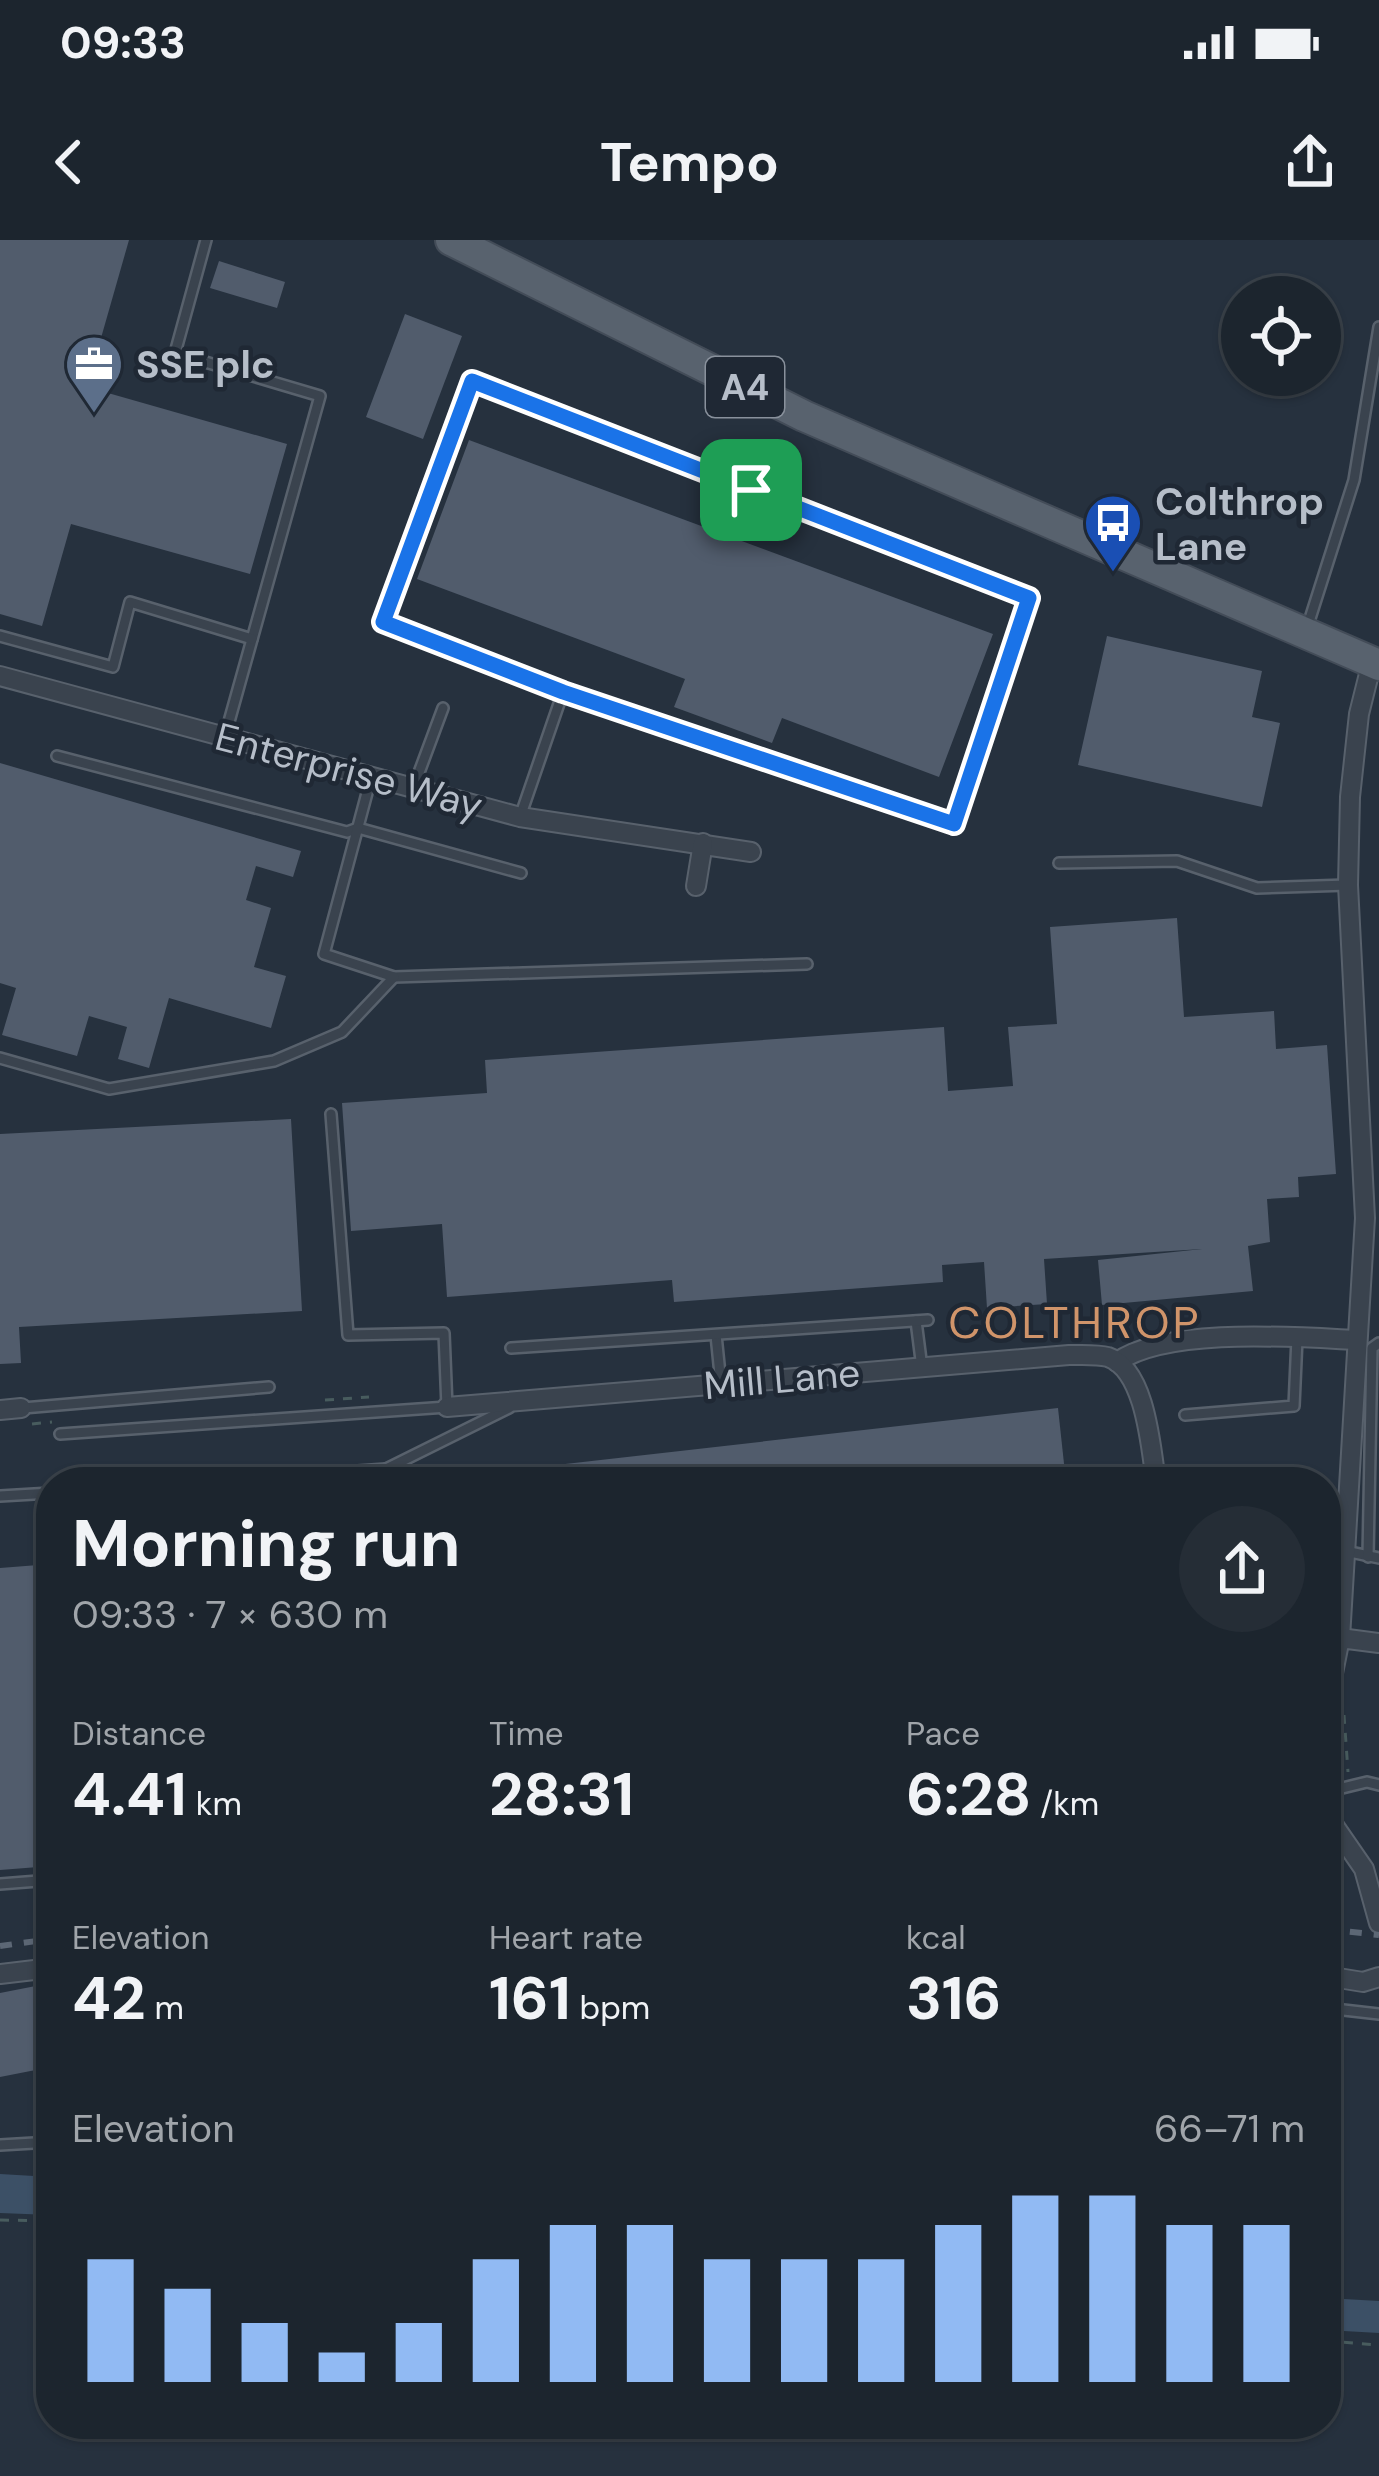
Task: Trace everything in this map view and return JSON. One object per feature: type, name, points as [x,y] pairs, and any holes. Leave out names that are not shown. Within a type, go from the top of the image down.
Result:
[{"type":"main road","name":"A4","points":[[451,240],[804,416],[1376,664]]},
{"type":"street","points":[[1341,1499],[1357,1340],[1370,1315],[1364,1235],[1370,1145],[1348,885],[1352,766],[1359,714],[1376,664]]},
{"type":"street","name":"Enterprise Way","points":[[0,676],[520,817],[751,852]]},
{"type":"street","points":[[696,886],[703,843]]},
{"type":"street","name":"Mill Lane","points":[[447,1408],[1069,1355],[1106,1356],[1117,1362],[1132,1351],[1169,1342],[1357,1340]]},
{"type":"street","points":[[1117,1362],[1142,1403],[1153,1467]]},
{"type":"street","points":[[0,1410],[21,1408]]},
{"type":"street","points":[[1341,1638],[1379,1643]]},
{"type":"street","points":[[1341,1836],[1364,1869],[1379,1923]]},
{"type":"street","points":[[0,1974],[36,1970]]},
{"type":"street","points":[[1341,1978],[1363,1982],[1379,1978]]},
{"type":"lane","points":[[206,240],[175,353],[320,396],[225,736]]},
{"type":"lane","points":[[1305,634],[1354,480],[1379,327]]},
{"type":"lane","points":[[472,381],[1029,598],[954,824],[563,692],[383,622],[472,381]]},
{"type":"lane","points":[[0,635],[113,667],[130,602],[252,639]]},
{"type":"lane","points":[[520,817],[563,692]]},
{"type":"lane","points":[[412,791],[443,708]]},
{"type":"lane","points":[[57,756],[346,832],[358,828],[521,873]]},
{"type":"lane","points":[[370,778],[324,954],[394,977],[807,964]]},
{"type":"lane","points":[[1059,863],[1177,861],[1257,888],[1348,885]]},
{"type":"lane","points":[[0,1058],[109,1089],[274,1061],[342,1032],[394,977]]},
{"type":"lane","points":[[60,1434],[447,1408],[444,1333],[348,1335],[331,1114]]},
{"type":"lane","points":[[511,1348],[922,1321],[922,1367]]},
{"type":"lane","points":[[716,1335],[722,1384]]},
{"type":"lane","points":[[1185,1415],[1294,1406],[1297,1338]]},
{"type":"lane","points":[[1341,1550],[1373,1557],[1372,1348],[1379,1343]]},
{"type":"lane","points":[[21,1408],[269,1387]]},
{"type":"lane","points":[[388,1467],[526,1400]]},
{"type":"lane","points":[[0,1496],[36,1493]]},
{"type":"lane","points":[[1341,1787],[1366,1782],[1379,1786]]},
{"type":"lane","points":[[0,1885],[36,1881]]},
{"type":"lane","points":[[1341,2010],[1379,2014]]},
{"type":"lane","points":[[0,2145],[36,2143]]},
{"type":"path","points":[[1341,1738],[1349,1785]]},
{"type":"path","points":[[0,2220],[36,2221]]},
{"type":"path","points":[[1341,2342],[1379,2345]]},
{"type":"water","points":[[0,2174],[36,2176],[36,2214],[0,2213]]},
{"type":"water","points":[[1341,2299],[1379,2301],[1379,2333],[1341,2331]]},
{"type":"building","name":"SSE plc","points":[[0,240],[129,240],[87,387],[287,444],[250,574],[71,524],[42,626],[0,614]]},
{"type":"building","points":[[219,261],[285,282],[277,308],[210,288]]},
{"type":"building","points":[[405,314],[462,336],[423,439],[366,417]]},
{"type":"building","points":[[469,440],[993,634],[939,777],[782,718],[772,743],[674,707],[685,679],[417,579]]},
{"type":"building","points":[[1107,636],[1262,671],[1252,717],[1280,723],[1262,807],[1078,765]]},
{"type":"building","points":[[0,763],[301,851],[293,877],[256,866],[246,900],[271,908],[254,967],[286,976],[271,1028],[169,998],[149,1068],[118,1059],[127,1027],[89,1016],[77,1056],[2,1035],[16,988],[0,983]]},
{"type":"building","points":[[1177,918],[1184,1017],[1274,1011],[1276,1049],[1327,1045],[1336,1174],[1298,1177],[1299,1197],[1267,1199],[1270,1242],[1248,1246],[1253,1291],[1102,1305],[1098,1260],[1202,1249],[1044,1259],[1047,1304],[987,1308],[984,1262],[942,1265],[943,1282],[674,1302],[672,1280],[447,1297],[442,1224],[351,1231],[342,1103],[487,1093],[485,1060],[944,1027],[948,1091],[1013,1086],[1008,1027],[1057,1024],[1050,927]]},
{"type":"building","points":[[291,1119],[302,1311],[19,1327],[21,1363],[0,1364],[0,1134]]},
{"type":"building","points":[[1058,1408],[1064,1467],[539,1467]]},
{"type":"building","points":[[36,1565],[36,1867],[0,1870],[0,1568]]},
{"type":"building","points":[[36,1986],[36,2070],[0,2077],[0,1993]]},
{"type":"railway","points":[[1341,1931],[1379,1935]]},
{"type":"railway","points":[[0,1946],[36,1941]]},
{"type":"place","name":"SSE plc","points":[[94,415]]},
{"type":"place","name":"Colthrop Lane","points":[[1113,574]]},
{"type":"district","name":"COLTHROP","points":[[1075,1322]]},
{"type":"route","points":[[472,381],[751,490],[1029,598],[954,824],[563,692],[383,622],[472,381]]}]
